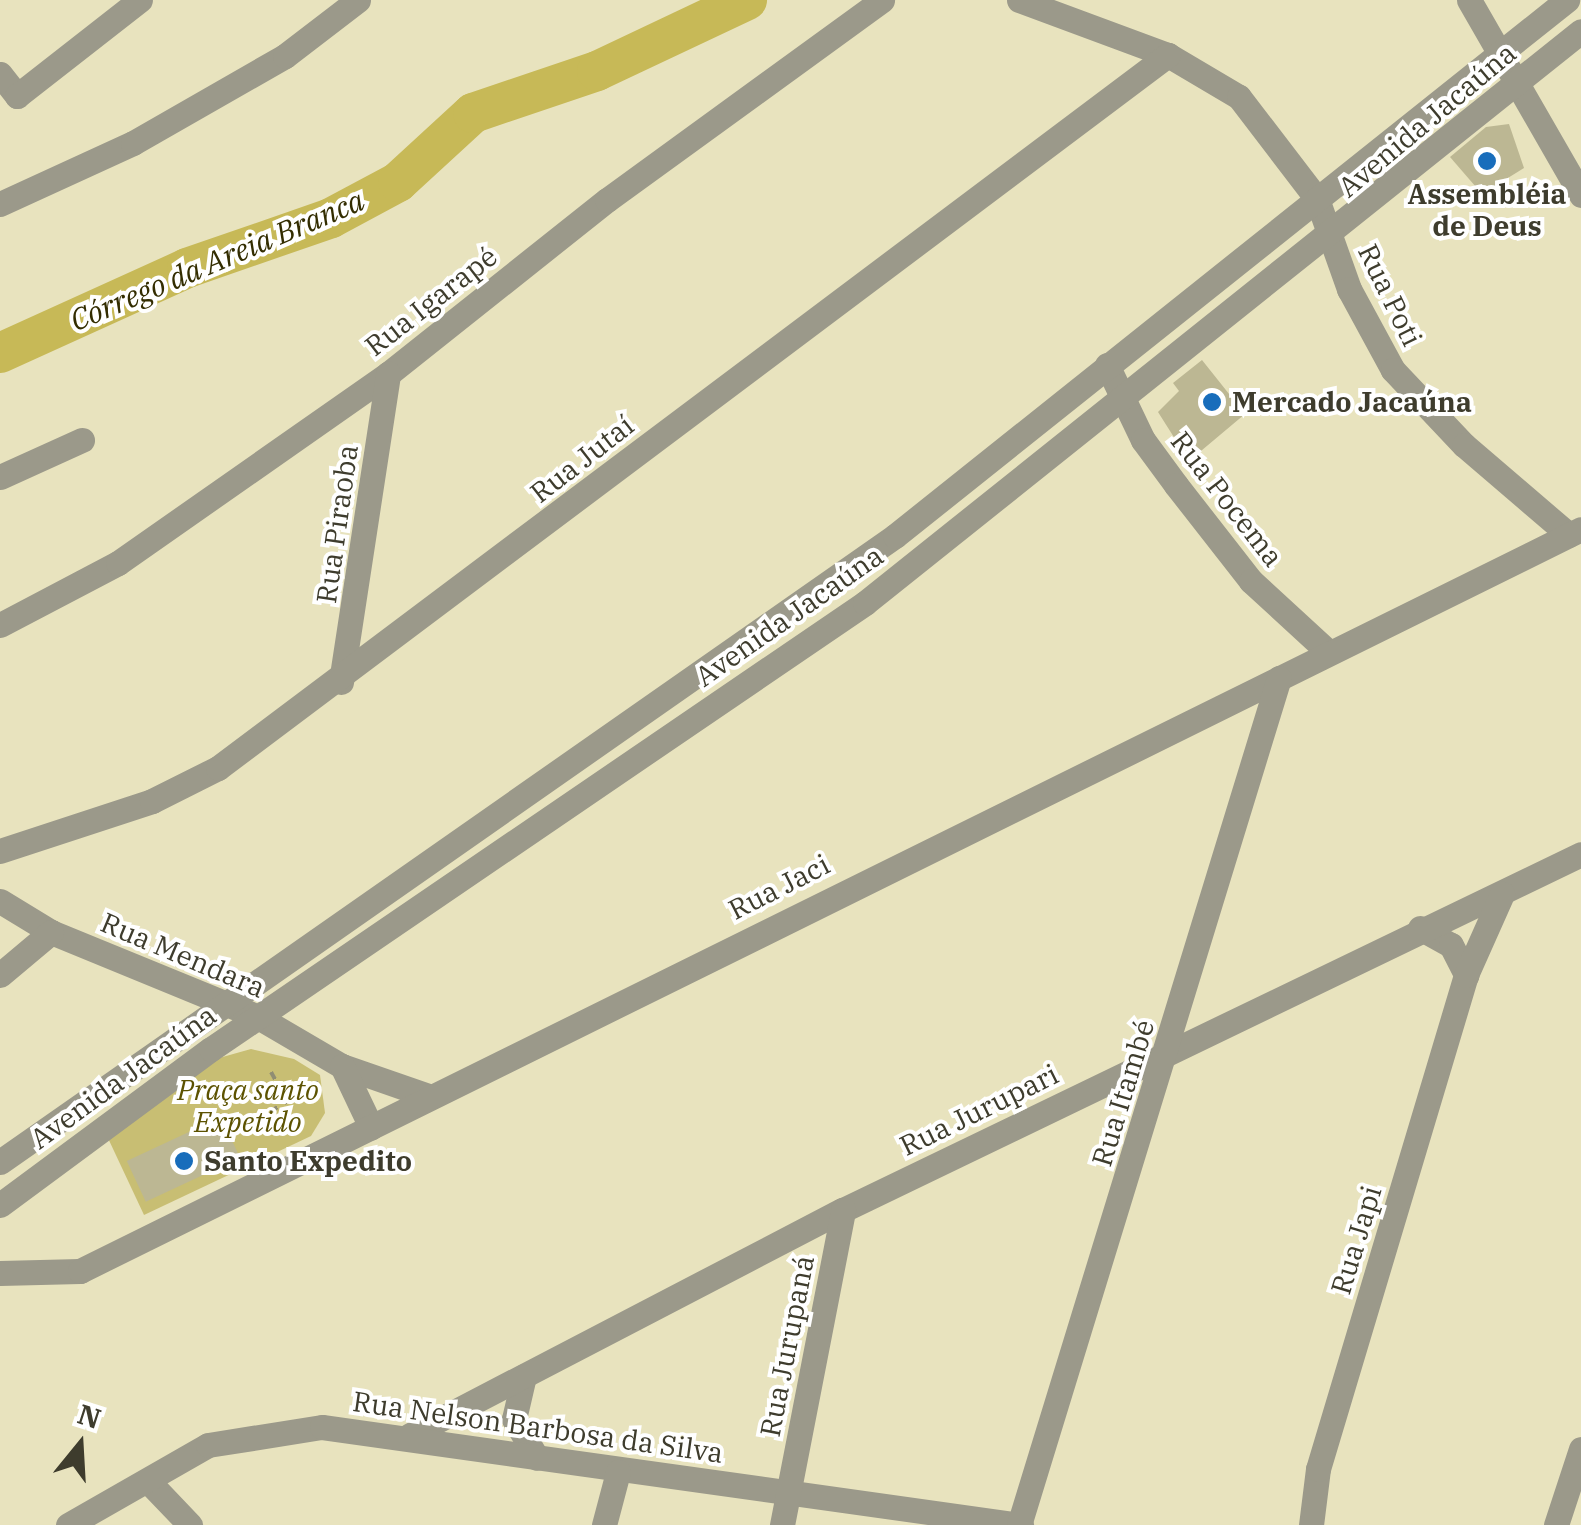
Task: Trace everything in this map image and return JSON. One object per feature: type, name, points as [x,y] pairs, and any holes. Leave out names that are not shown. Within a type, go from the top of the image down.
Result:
[{"type":"street","points":[[0,74],[17,96],[140,0]]},
{"type":"street","points":[[0,204],[133,143],[285,56],[358,0]]},
{"type":"street","name":"Rua Igarapé","points":[[0,624],[118,563],[388,374],[726,109],[882,0]]},
{"type":"street","name":"Rua Poti","points":[[1018,0],[1168,55],[1238,97],[1317,199],[1330,239],[1393,370],[1464,446],[1575,532]]},
{"type":"street","points":[[1469,0],[1504,51],[1581,195]]},
{"type":"street","name":"Avenida Jacaúna","points":[[0,1162],[219,1004],[675,696],[895,536],[1567,0]]},
{"type":"street","name":"Avenida Jacaúna","points":[[0,1206],[258,1017],[865,602],[1330,239],[1581,32]]},
{"type":"street","name":"Rua Jutaí","points":[[0,851],[169,793],[218,768],[342,682],[1168,55]]},
{"type":"street","name":"Rua Pocema","points":[[1107,365],[1122,403],[1251,580],[1326,650]]},
{"type":"street","name":"Rua Piraoba","points":[[342,682],[388,374]]},
{"type":"street","points":[[0,477],[82,440]]},
{"type":"street","name":"Rua Jaci","points":[[0,1273],[80,1271],[1280,678],[1326,650],[1575,532]]},
{"type":"street","name":"Rua Itambé","points":[[1020,1525],[1280,678]]},
{"type":"street","name":"Rua Jurupari","points":[[410,1435],[843,1210],[1420,928],[1502,894],[1581,854]]},
{"type":"street","name":"Rua Japi","points":[[1312,1525],[1318,1469],[1466,974],[1502,894]]},
{"type":"street","name":"Rua Mendara","points":[[0,901],[52,932],[258,1017],[342,1066],[431,1097]]},
{"type":"street","points":[[1420,928],[1451,945],[1466,974]]},
{"type":"street","points":[[0,975],[52,932]]},
{"type":"street","points":[[342,1066],[371,1127]]},
{"type":"street","name":"Rua Jurupaná","points":[[782,1525],[843,1210]]},
{"type":"street","points":[[524,1376],[514,1419],[536,1458]]},
{"type":"street","name":"Rua Nelson Barbosa da Silva","points":[[68,1525],[242,1434],[322,1427],[410,1435],[618,1472],[1020,1525]]},
{"type":"street","points":[[1556,1525],[1581,1448]]},
{"type":"street","points":[[604,1525],[618,1472]]},
{"type":"street","points":[[148,1481],[190,1525]]},
{"type":"path","points":[[243,1128],[342,1066]]},
{"type":"path","points":[[271,1072],[288,1103]]},
{"type":"green space","name":"Praça santo Expetido","points":[[251,1049],[294,1059],[320,1075],[325,1113],[311,1136],[144,1215],[107,1136],[219,1058]]},
{"type":"building","name":"Assembléia de Deus","points":[[1509,124],[1524,168],[1482,194],[1450,157],[1486,127]]},
{"type":"building","points":[[1202,360],[1245,414],[1189,461],[1158,412],[1179,391],[1173,383]]},
{"type":"building","name":"Santo Expedito","points":[[221,1117],[240,1158],[146,1202],[127,1161]]},
{"type":"waterway","name":"Córrego da Areia Branca","points":[[0,353],[187,268],[331,218],[398,182],[473,113],[597,71],[747,0]]},
{"type":"place","name":"Assembléia de Deus","points":[[1487,161]]},
{"type":"place","name":"Mercado Jacaúna","points":[[1212,402]]},
{"type":"place","name":"Santo Expedito","points":[[184,1161]]}]
